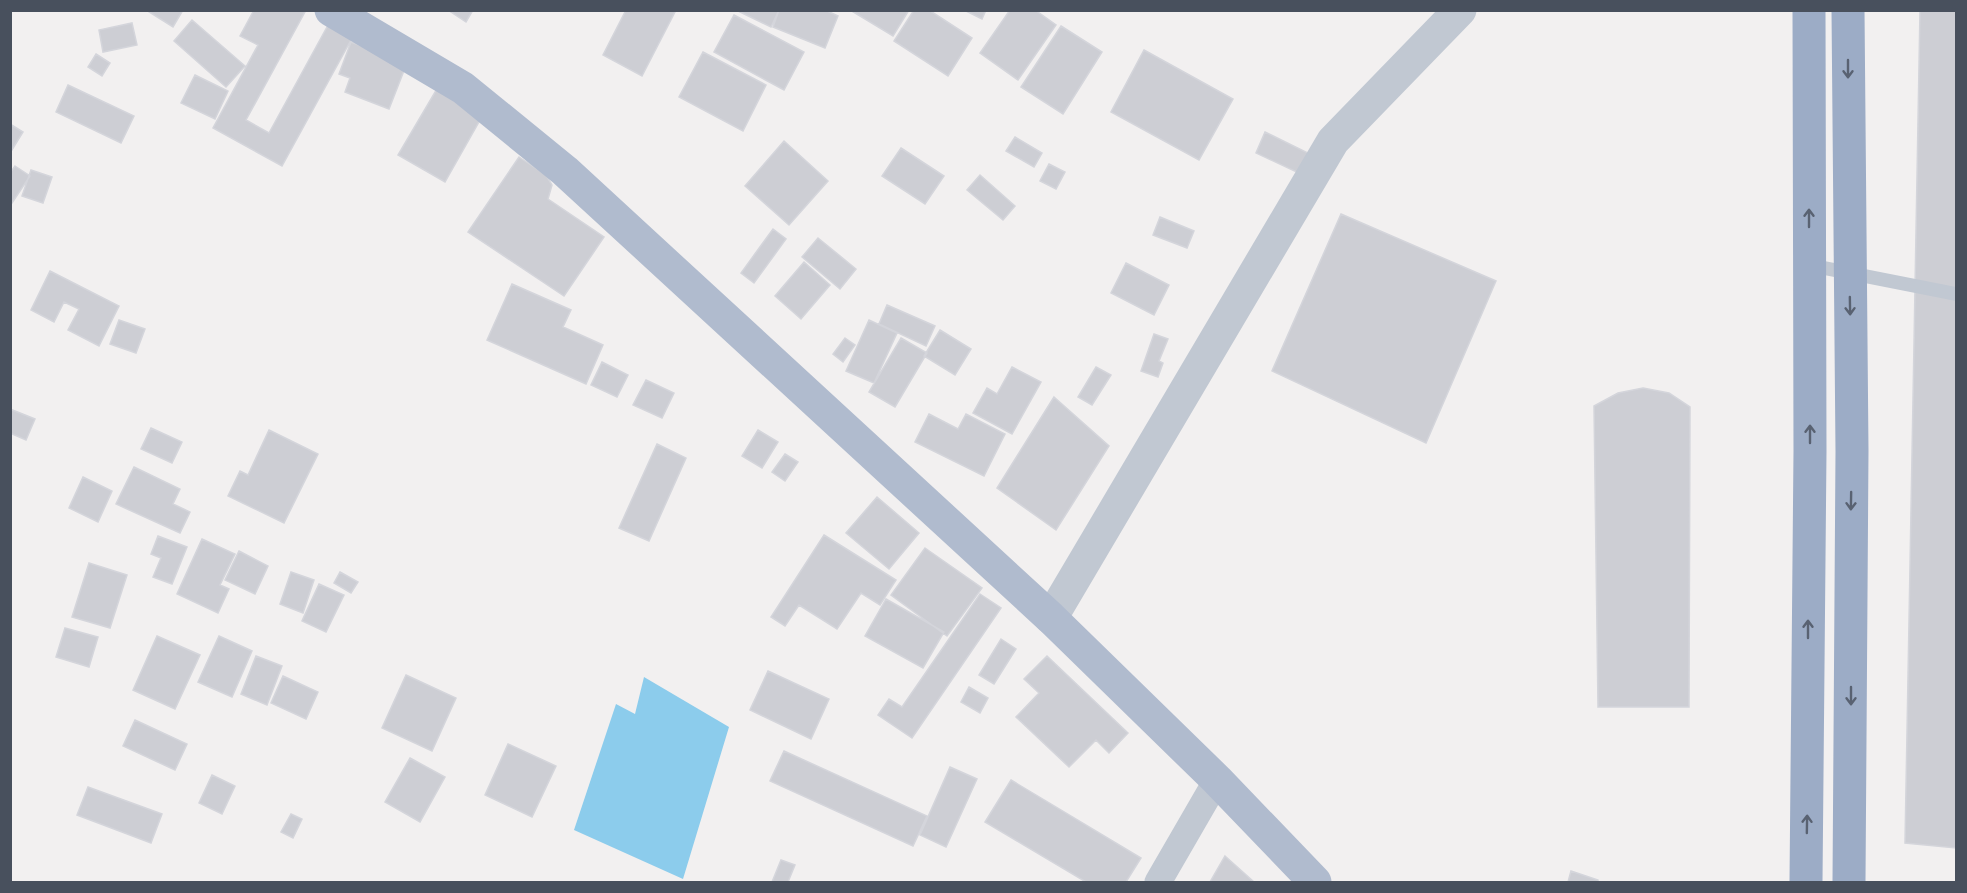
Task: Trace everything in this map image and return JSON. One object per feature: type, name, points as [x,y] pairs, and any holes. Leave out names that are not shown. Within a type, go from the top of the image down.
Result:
[{"type":"highway","points":[[1806,882],[1809,10]]},
{"type":"highway","points":[[1848,10],[1852,452],[1849,882]]},
{"type":"main road","points":[[331,10],[463,88],[565,171],[1052,618],[1217,780],[1315,882]]},
{"type":"street","points":[[1052,618],[1333,141],[1460,10]]},
{"type":"street","points":[[1158,882],[1217,780]]},
{"type":"lane","points":[[1809,265],[1956,294]]},
{"type":"water","points":[[644,677],[729,727],[683,879],[574,830],[616,704],[635,714]]},
{"type":"building","points":[[146,10],[183,10],[173,27]]},
{"type":"building","points":[[254,10],[306,10],[246,120],[269,133],[333,16],[357,29],[282,166],[213,128],[258,45],[240,36]]},
{"type":"building","points":[[448,10],[473,10],[466,22]]},
{"type":"building","points":[[626,10],[676,10],[642,76],[603,55]]},
{"type":"building","points":[[736,10],[779,10],[771,27]]},
{"type":"building","points":[[779,10],[825,10],[838,16],[825,48],[773,27]]},
{"type":"building","points":[[850,10],[909,10],[893,36]]},
{"type":"building","points":[[914,10],[929,10],[972,38],[948,76],[894,41]]},
{"type":"building","points":[[964,10],[986,10],[982,19]]},
{"type":"building","points":[[1010,10],[1035,10],[1056,25],[1018,80],[980,53]]},
{"type":"building","points":[[1920,10],[1956,10],[1956,848],[1905,843]]},
{"type":"building","points":[[734,15],[804,52],[784,90],[714,52]]},
{"type":"building","points":[[192,20],[245,66],[226,87],[174,41]]},
{"type":"building","points":[[132,23],[137,45],[103,52],[99,30]]},
{"type":"building","points":[[1061,26],[1102,52],[1063,114],[1021,87]]},
{"type":"building","points":[[351,42],[407,63],[389,109],[345,92],[350,78],[339,74]]},
{"type":"building","points":[[1144,50],[1233,99],[1199,160],[1111,112]]},
{"type":"building","points":[[703,52],[766,85],[743,131],[679,97]]},
{"type":"building","points":[[96,54],[110,63],[102,76],[88,67]]},
{"type":"building","points":[[195,75],[228,91],[215,119],[181,103]]},
{"type":"building","points":[[68,85],[134,116],[121,143],[56,112]]},
{"type":"building","points":[[438,87],[484,113],[445,182],[398,155]]},
{"type":"building","points":[[10,124],[23,132],[10,153]]},
{"type":"building","points":[[1265,132],[1310,154],[1301,174],[1256,153]]},
{"type":"building","points":[[1015,137],[1042,153],[1034,167],[1006,151]]},
{"type":"building","points":[[784,141],[828,181],[789,225],[745,186]]},
{"type":"building","points":[[901,148],[944,176],[925,204],[882,176]]},
{"type":"building","points":[[519,157],[546,175],[552,185],[548,199],[604,237],[564,296],[468,232]]},
{"type":"building","points":[[1049,164],[1065,172],[1056,189],[1040,181]]},
{"type":"building","points":[[15,166],[30,176],[10,206],[10,173]]},
{"type":"building","points":[[31,170],[52,177],[43,203],[22,196]]},
{"type":"building","points":[[980,175],[1015,206],[1003,220],[967,190]]},
{"type":"building","points":[[1341,214],[1496,281],[1426,443],[1272,371]]},
{"type":"building","points":[[1160,217],[1194,231],[1187,248],[1153,235]]},
{"type":"building","points":[[773,229],[786,239],[754,283],[741,273]]},
{"type":"building","points":[[818,238],[856,269],[840,289],[802,257]]},
{"type":"building","points":[[804,262],[830,285],[801,319],[775,296]]},
{"type":"building","points":[[1126,263],[1169,285],[1154,315],[1111,293]]},
{"type":"building","points":[[50,271],[119,306],[99,346],[68,330],[79,309],[64,302],[54,322],[31,310]]},
{"type":"building","points":[[512,284],[571,310],[563,327],[603,345],[586,384],[487,340]]},
{"type":"building","points":[[887,305],[935,326],[926,346],[879,324]]},
{"type":"building","points":[[119,320],[145,329],[136,353],[110,344]]},
{"type":"building","points":[[869,320],[897,333],[874,383],[846,371]]},
{"type":"building","points":[[940,330],[971,349],[955,375],[924,356]]},
{"type":"building","points":[[1154,334],[1168,339],[1159,361],[1163,363],[1158,377],[1141,371]]},
{"type":"building","points":[[845,338],[855,345],[843,362],[833,354]]},
{"type":"building","points":[[901,338],[927,353],[895,407],[869,392]]},
{"type":"building","points":[[602,362],[628,375],[617,397],[591,385]]},
{"type":"building","points":[[1012,367],[1041,382],[1012,434],[973,413],[987,388],[997,394]]},
{"type":"building","points":[[1096,367],[1111,375],[1092,405],[1078,397]]},
{"type":"building","points":[[646,380],[674,393],[662,418],[633,405]]},
{"type":"building","points":[[1643,388],[1669,393],[1690,407],[1689,707],[1598,707],[1594,406],[1618,393]]},
{"type":"building","points":[[1054,397],[1109,446],[1056,530],[997,488]]},
{"type":"building","points":[[10,409],[35,419],[26,440],[10,433]]},
{"type":"building","points":[[929,414],[958,429],[966,414],[1005,434],[984,476],[915,442]]},
{"type":"building","points":[[151,428],[182,442],[172,463],[141,449]]},
{"type":"building","points":[[269,430],[318,454],[284,523],[228,496],[240,471],[248,475]]},
{"type":"building","points":[[758,430],[778,442],[762,468],[742,456]]},
{"type":"building","points":[[657,444],[686,458],[649,541],[619,528]]},
{"type":"building","points":[[785,454],[798,462],[785,481],[772,472]]},
{"type":"building","points":[[134,467],[180,489],[173,504],[190,512],[180,533],[116,504]]},
{"type":"building","points":[[83,477],[112,491],[98,522],[69,508]]},
{"type":"building","points":[[877,497],[919,533],[889,569],[846,533]]},
{"type":"building","points":[[824,535],[896,580],[880,605],[861,593],[837,629],[799,605],[785,626],[771,617]]},
{"type":"building","points":[[158,536],[187,547],[172,584],[153,577],[161,558],[151,554]]},
{"type":"building","points":[[202,539],[235,554],[220,585],[229,589],[218,613],[177,594]]},
{"type":"building","points":[[925,548],[982,588],[947,636],[891,595]]},
{"type":"building","points":[[239,551],[268,566],[255,594],[225,580]]},
{"type":"building","points":[[89,563],[127,575],[110,628],[72,617]]},
{"type":"building","points":[[291,572],[314,580],[303,613],[280,604]]},
{"type":"building","points":[[340,572],[358,582],[351,593],[334,583]]},
{"type":"building","points":[[319,584],[344,595],[326,632],[302,621]]},
{"type":"building","points":[[980,594],[1001,608],[912,738],[878,715],[889,699],[902,707]]},
{"type":"building","points":[[886,599],[944,632],[923,668],[865,636]]},
{"type":"building","points":[[65,628],[98,637],[89,667],[56,657]]},
{"type":"building","points":[[157,636],[200,655],[175,709],[133,690]]},
{"type":"building","points":[[219,636],[252,651],[232,697],[198,682]]},
{"type":"building","points":[[1001,639],[1016,649],[994,684],[979,675]]},
{"type":"building","points":[[256,656],[282,666],[267,705],[241,694]]},
{"type":"building","points":[[1047,656],[1128,733],[1109,753],[1096,740],[1069,767],[1016,717],[1039,693],[1024,679]]},
{"type":"building","points":[[768,671],[829,699],[811,739],[750,710]]},
{"type":"building","points":[[406,675],[456,698],[432,751],[382,728]]},
{"type":"building","points":[[283,676],[318,692],[306,719],[271,703]]},
{"type":"building","points":[[969,687],[988,698],[980,713],[961,702]]},
{"type":"building","points":[[135,720],[187,744],[175,770],[123,746]]},
{"type":"building","points":[[508,744],[556,766],[532,817],[485,795]]},
{"type":"building","points":[[784,751],[927,816],[913,846],[770,781]]},
{"type":"building","points":[[410,758],[445,777],[420,822],[385,802]]},
{"type":"building","points":[[950,767],[977,779],[946,847],[920,835]]},
{"type":"building","points":[[212,775],[235,786],[222,814],[199,803]]},
{"type":"building","points":[[1011,780],[1141,858],[1126,882],[1086,882],[985,822]]},
{"type":"building","points":[[88,787],[162,814],[151,843],[77,815]]},
{"type":"building","points":[[291,814],[302,819],[293,838],[281,832]]},
{"type":"building","points":[[1225,856],[1254,882],[1210,882]]},
{"type":"building","points":[[781,860],[795,865],[788,882],[772,882]]},
{"type":"building","points":[[1571,871],[1598,880],[1598,882],[1568,882]]}]
